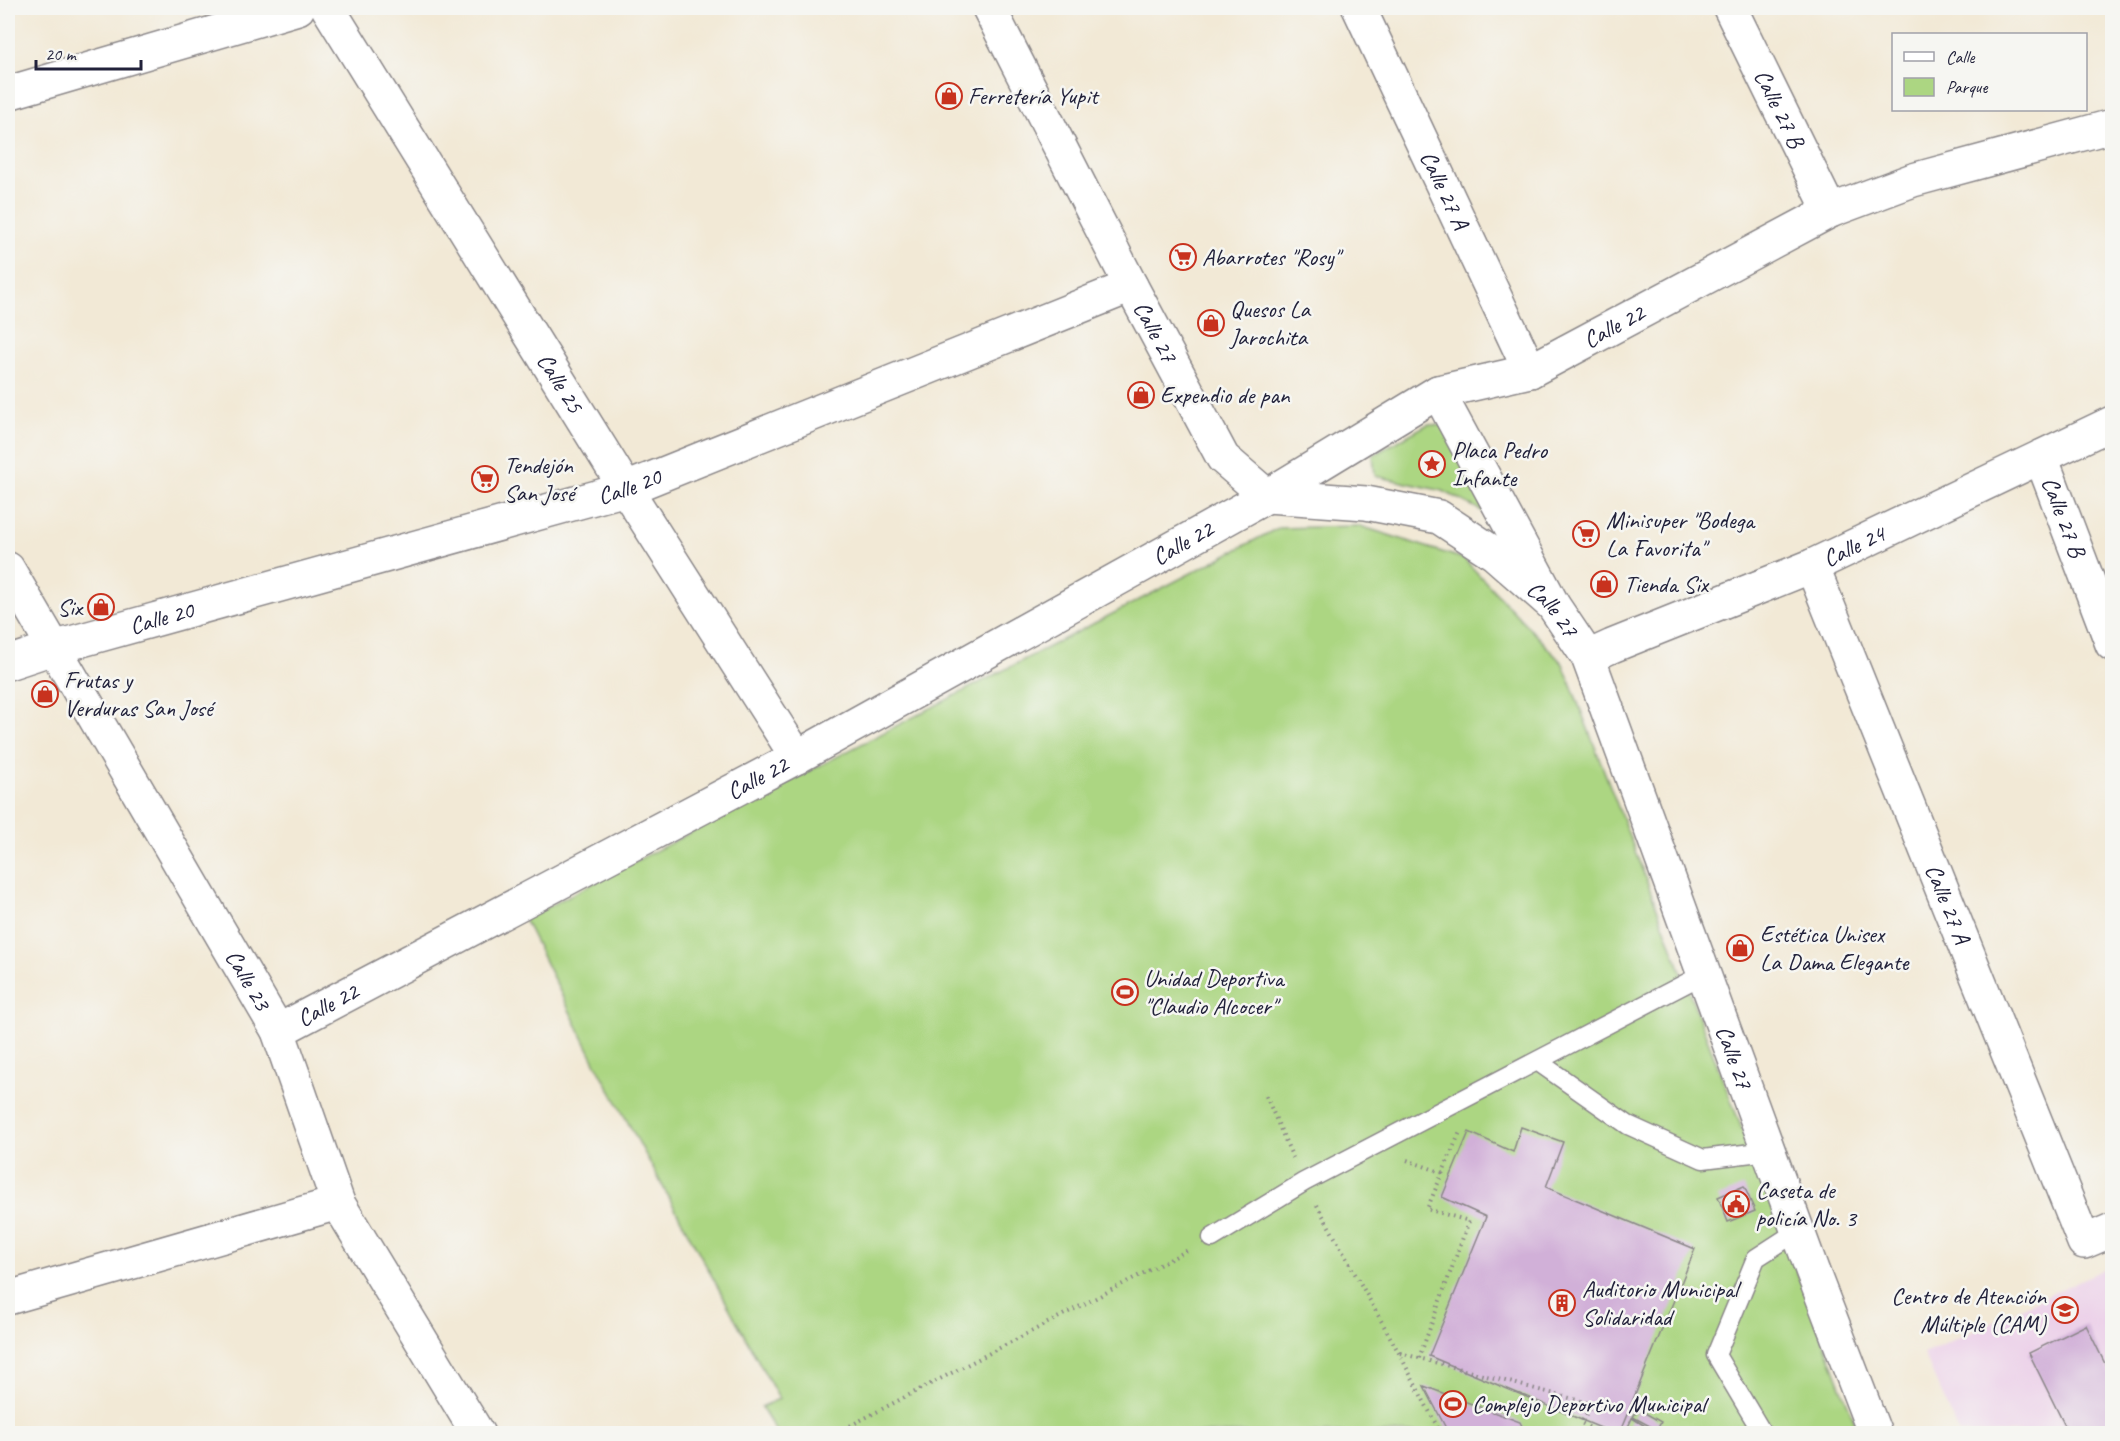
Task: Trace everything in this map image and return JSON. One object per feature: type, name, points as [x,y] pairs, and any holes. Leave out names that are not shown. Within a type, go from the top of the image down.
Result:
[{"type":"street","points":[[8,93],[298,8]]},
{"type":"street","name":"Calle 25","points":[[328,8],[626,489],[797,757]]},
{"type":"street","name":"Calle 27","points":[[989,8],[1131,286],[1223,458],[1267,496],[1366,503],[1439,518],[1495,554],[1553,605],[1588,657],[1768,1151],[1875,1434]]},
{"type":"street","name":"Calle 27 A","points":[[1359,8],[1530,371]]},
{"type":"street","name":"Calle 27 B","points":[[1730,8],[1830,211]]},
{"type":"street","name":"Calle 22","points":[[278,1031],[797,757],[1267,496],[1438,392],[1530,371],[1830,211],[1913,180],[2112,126]]},
{"type":"street","name":"Calle 20","points":[[8,663],[53,648],[626,489],[1131,286]]},
{"type":"street","points":[[1438,392],[1553,605]]},
{"type":"street","name":"Calle 24","points":[[1588,657],[1812,566],[2112,423]]},
{"type":"street","name":"Calle 27 B","points":[[2041,457],[2112,644]]},
{"type":"street","name":"Calle 27 A","points":[[1812,566],[2098,1236]]},
{"type":"street","name":"Calle 23","points":[[8,569],[278,1031],[338,1203],[478,1434]]},
{"type":"street","points":[[8,1298],[338,1203]]},
{"type":"lane","points":[[1212,1238],[1304,1182],[1704,974]]},
{"type":"lane","points":[[1537,1061],[1628,1125],[1703,1159],[1768,1151]]},
{"type":"lane","points":[[1763,1434],[1716,1355],[1756,1258],[1798,1231]]},
{"type":"path","points":[[1419,1358],[1469,1221],[1427,1209],[1476,1093]]},
{"type":"path","points":[[1266,1096],[1304,1182],[1441,1434]]},
{"type":"path","points":[[834,1434],[1212,1238]]},
{"type":"path","points":[[1399,1353],[1592,1404],[1581,1424],[1602,1434]]},
{"type":"shaded area","name":"Centro de Atención Múltiple (CAM)","points":[[2112,1265],[2112,1433],[1959,1433],[1924,1354]]},
{"type":"green space","points":[[1428,424],[1443,426],[1490,515],[1443,491],[1375,476],[1373,455]]},
{"type":"green space","name":"Unidad Deportiva \"Claudio Alcocer\"","points":[[1360,526],[1464,559],[1563,664],[1859,1433],[777,1433],[761,1407],[779,1399],[596,1064],[524,919],[1278,528]]},
{"type":"building","name":"Auditorio Municipal Solidaridad","points":[[1521,1127],[1563,1142],[1546,1187],[1695,1249],[1619,1434],[1429,1356],[1486,1217],[1442,1197],[1469,1132],[1513,1152]]},
{"type":"building","name":"Caseta de policía No. 3","points":[[1744,1186],[1755,1211],[1728,1222],[1718,1197]]},
{"type":"building","points":[[2086,1325],[2112,1378],[2112,1434],[2069,1434],[2029,1353]]},
{"type":"building","name":"Complejo Deportivo Municipal","points":[[1424,1386],[1520,1422],[1526,1434],[1449,1434]]},
{"type":"building","points":[[1638,1409],[1661,1422],[1657,1430],[1633,1417]]},
{"type":"building","points":[[1632,1418],[1658,1434],[1625,1434]]},
{"type":"place","name":"Ferretería Yupit","points":[[949,96]]},
{"type":"place","name":"Abarrotes \"Rosy\"","points":[[1183,257]]},
{"type":"place","name":"Quesos La Jarochita","points":[[1211,323]]},
{"type":"place","name":"Expendio de pan","points":[[1141,395]]},
{"type":"place","name":"Placa Pedro Infante","points":[[1432,464]]},
{"type":"place","name":"Tendejón San José","points":[[485,479]]},
{"type":"place","name":"Minisuper \"Bodega La Favorita\"","points":[[1586,534]]},
{"type":"place","name":"Tienda Six","points":[[1604,584]]},
{"type":"place","name":"Six","points":[[101,607]]},
{"type":"place","name":"Frutas y Verduras San José","points":[[45,694]]},
{"type":"place","name":"Estética Unisex La Dama Elegante","points":[[1740,948]]},
{"type":"place","name":"Unidad Deportiva \"Claudio Alcocer\"","points":[[1125,992]]},
{"type":"place","name":"Caseta de policía No. 3","points":[[1736,1204]]},
{"type":"place","name":"Auditorio Municipal Solidaridad","points":[[1562,1303]]},
{"type":"place","name":"Centro de Atención Múltiple (CAM)","points":[[2065,1310]]},
{"type":"place","name":"Complejo Deportivo Municipal","points":[[1453,1404]]}]
